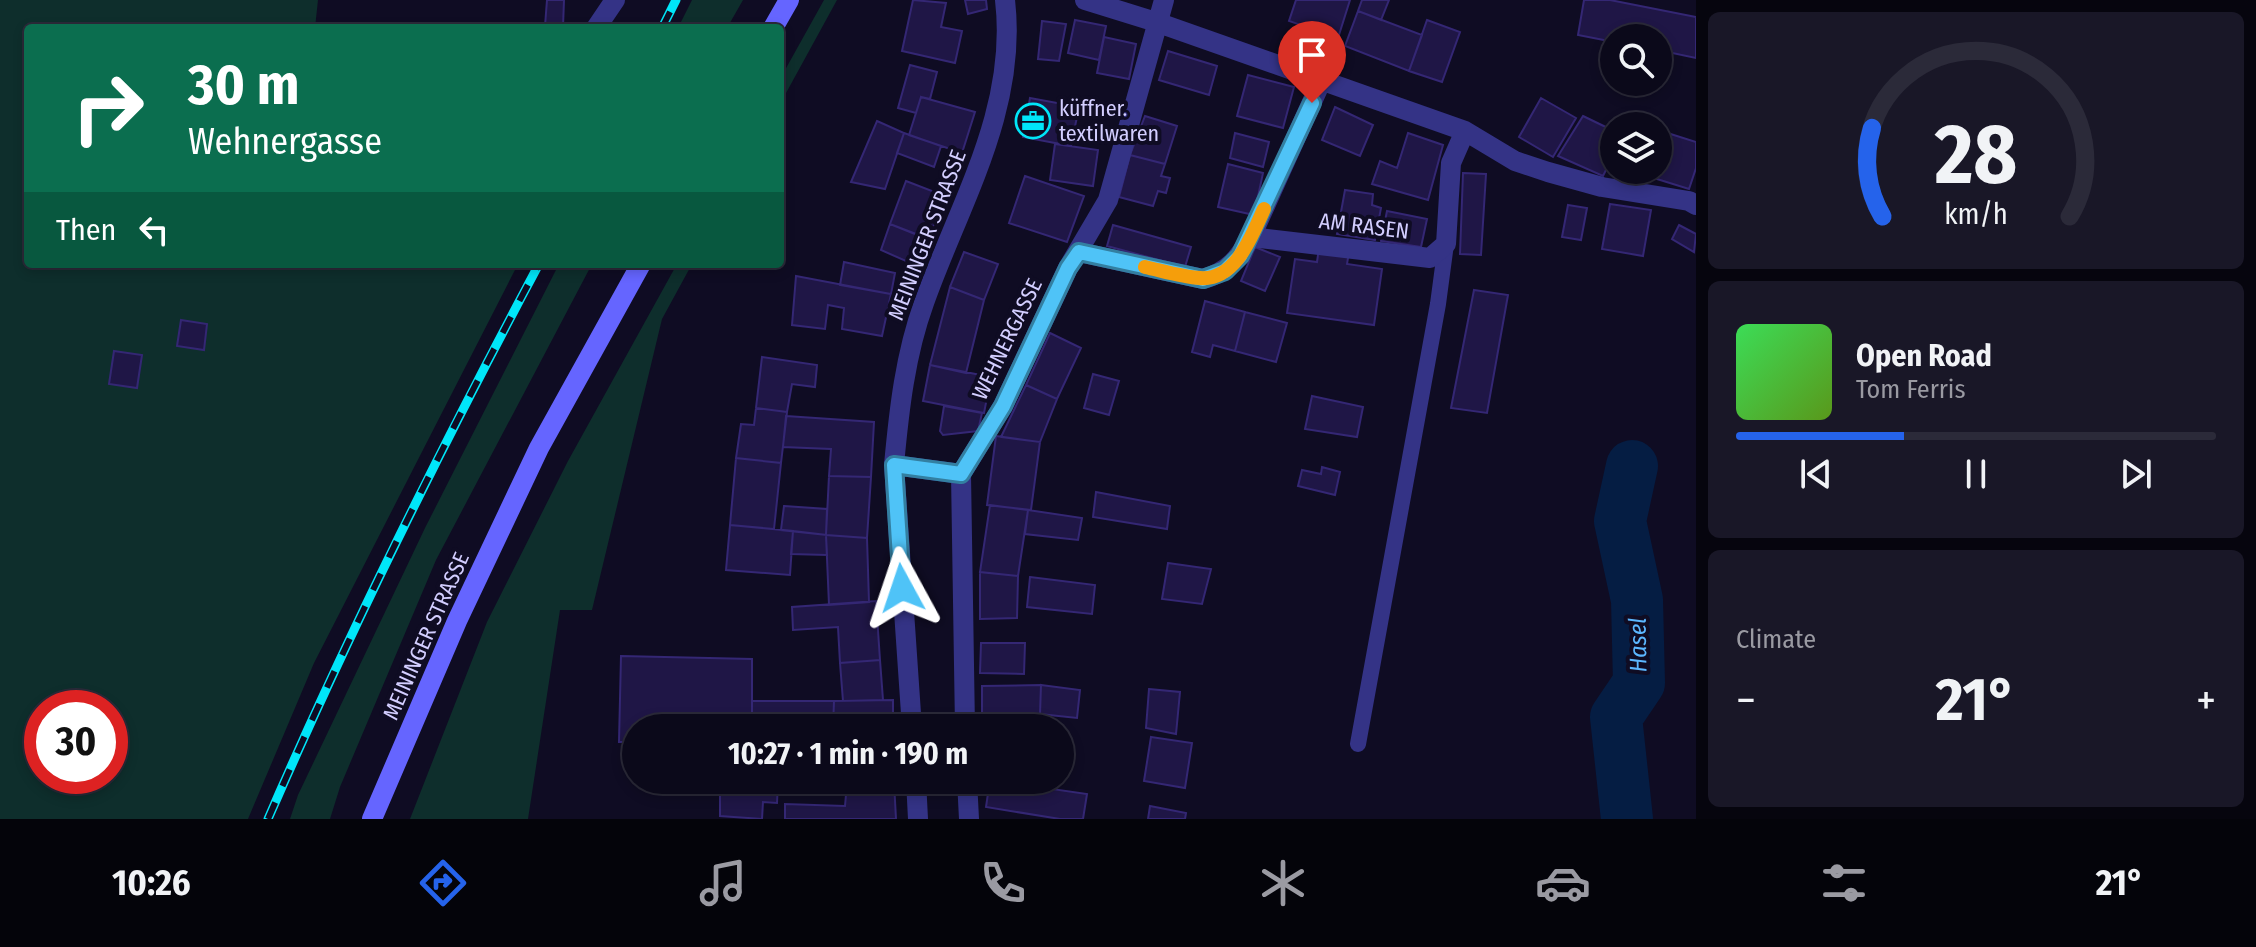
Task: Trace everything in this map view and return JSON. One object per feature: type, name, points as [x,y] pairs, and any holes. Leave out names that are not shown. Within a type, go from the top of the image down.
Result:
[{"type":"main road","points":[[775,24],[789,0]]},
{"type":"main road","name":"MEININGER STRASSE","points":[[372,819],[457,621],[539,448],[639,268]]},
{"type":"street","points":[[599,24],[615,0]]},
{"type":"street","name":"MEININGER STRASSE","points":[[911,714],[894,465],[900,409],[914,334],[936,270],[979,170],[996,115],[1008,41],[1005,0]]},
{"type":"street","points":[[1085,0],[1465,131],[1515,161],[1602,187],[1689,201],[1696,205]]},
{"type":"street","name":"WEHNERGASSE","points":[[961,474],[1003,406],[1068,268],[1108,200],[1164,0]]},
{"type":"street","points":[[1079,252],[1203,279],[1233,265],[1251,237],[1321,82]]},
{"type":"street","points":[[1446,244],[1451,163],[1465,131]]},
{"type":"street","name":"AM RASEN","points":[[1251,237],[1430,258],[1446,244]]},
{"type":"street","points":[[894,465],[961,474],[965,714]]},
{"type":"street","points":[[917,794],[918,819]]},
{"type":"street","points":[[968,794],[969,819]]},
{"type":"lane","points":[[1358,744],[1438,304],[1446,244]]},
{"type":"green space","points":[[0,0],[318,0],[315,24],[24,24],[24,268],[516,268],[314,663],[248,819],[0,819]]},
{"type":"green space","points":[[692,0],[743,0],[729,24],[680,24]]},
{"type":"green space","points":[[824,0],[837,0],[784,97],[784,72]]},
{"type":"green space","points":[[557,268],[590,268],[436,560],[340,787],[330,819],[290,819],[298,795],[425,528]]},
{"type":"green space","points":[[675,268],[690,268],[662,319],[592,610],[560,610],[528,819],[410,819],[487,622],[568,461]]},
{"type":"building","points":[[547,0],[564,0],[563,24],[545,24]]},
{"type":"building","points":[[913,0],[946,3],[941,27],[962,31],[955,63],[902,51]]},
{"type":"building","points":[[965,0],[986,0],[987,9],[968,14]]},
{"type":"building","points":[[1296,0],[1350,0],[1338,38],[1289,21]]},
{"type":"building","points":[[1362,0],[1389,0],[1381,20],[1358,11]]},
{"type":"building","points":[[1584,0],[1610,0],[1696,17],[1696,58],[1672,53],[1672,24],[1600,24],[1600,39],[1578,35]]},
{"type":"building","points":[[1358,11],[1422,35],[1409,71],[1345,46]]},
{"type":"building","points":[[1075,20],[1106,26],[1099,60],[1068,53]]},
{"type":"building","points":[[1427,20],[1460,32],[1442,82],[1409,71]]},
{"type":"building","points":[[1042,21],[1066,24],[1059,61],[1038,59]]},
{"type":"building","points":[[1104,37],[1136,44],[1129,79],[1097,73]]},
{"type":"building","points":[[1168,51],[1217,66],[1209,95],[1159,80]]},
{"type":"building","points":[[910,65],[937,72],[930,99],[921,97],[916,113],[898,108]]},
{"type":"building","points":[[1248,75],[1294,87],[1283,128],[1237,116]]},
{"type":"building","points":[[921,97],[975,112],[962,153],[909,135]]},
{"type":"building","points":[[1030,98],[1079,107],[1071,146],[1023,137]]},
{"type":"building","points":[[1541,98],[1576,118],[1553,157],[1519,137]]},
{"type":"building","points":[[1335,107],[1373,125],[1360,156],[1322,140]]},
{"type":"building","points":[[1145,116],[1177,126],[1165,164],[1130,155]]},
{"type":"building","points":[[1583,116],[1600,124],[1600,175],[1558,156]]},
{"type":"building","points":[[877,121],[904,133],[885,189],[851,182]]},
{"type":"building","points":[[904,133],[941,146],[934,167],[897,153]]},
{"type":"building","points":[[1235,133],[1269,142],[1263,167],[1230,158]]},
{"type":"building","points":[[1408,133],[1443,145],[1428,200],[1372,184],[1380,161],[1397,168]]},
{"type":"building","points":[[1672,134],[1696,142],[1696,168],[1689,189],[1672,184]]},
{"type":"building","points":[[1055,144],[1098,150],[1093,186],[1050,180]]},
{"type":"building","points":[[1130,155],[1165,164],[1161,176],[1170,178],[1166,193],[1158,191],[1153,206],[1119,197]]},
{"type":"building","points":[[1228,164],[1263,173],[1254,215],[1218,207]]},
{"type":"building","points":[[1463,173],[1486,174],[1481,255],[1460,254]]},
{"type":"building","points":[[1025,176],[1084,196],[1067,242],[1009,223]]},
{"type":"building","points":[[906,181],[945,196],[929,239],[890,224]]},
{"type":"building","points":[[1345,190],[1373,194],[1372,205],[1381,208],[1375,240],[1337,234]]},
{"type":"building","points":[[1610,204],[1651,210],[1643,256],[1602,249]]},
{"type":"building","points":[[1568,205],[1587,208],[1581,240],[1562,237]]},
{"type":"building","points":[[1387,211],[1427,219],[1421,247],[1381,241]]},
{"type":"building","points":[[890,224],[925,238],[915,265],[881,250]]},
{"type":"building","points":[[1113,225],[1191,247],[1185,267],[1107,246]]},
{"type":"building","points":[[1679,225],[1696,234],[1694,252],[1672,239]]},
{"type":"building","points":[[1255,247],[1280,257],[1265,291],[1241,281]]},
{"type":"building","points":[[1319,248],[1349,252],[1347,264],[1382,269],[1374,325],[1287,313],[1295,259],[1317,262]]},
{"type":"building","points":[[964,252],[998,264],[984,300],[950,287]]},
{"type":"building","points":[[844,262],[895,273],[891,294],[840,285]]},
{"type":"building","points":[[796,276],[891,294],[882,336],[842,329],[844,308],[828,305],[825,329],[792,325]]},
{"type":"building","points":[[950,287],[984,300],[966,373],[930,365]]},
{"type":"building","points":[[1474,290],[1508,295],[1487,413],[1451,408]]},
{"type":"building","points":[[1205,301],[1245,312],[1235,351],[1213,345],[1210,357],[1192,352]]},
{"type":"building","points":[[1245,312],[1287,323],[1276,362],[1235,351]]},
{"type":"building","points":[[181,320],[207,324],[204,350],[177,346]]},
{"type":"building","points":[[1050,333],[1081,348],[1057,399],[1026,385]]},
{"type":"building","points":[[114,351],[142,355],[137,388],[109,384]]},
{"type":"building","points":[[762,357],[817,365],[815,387],[792,384],[787,412],[756,408]]},
{"type":"building","points":[[930,365],[991,377],[984,413],[923,401]]},
{"type":"building","points":[[1093,374],[1119,381],[1109,415],[1084,408]]},
{"type":"building","points":[[1026,385],[1057,399],[1040,442],[1001,437]]},
{"type":"building","points":[[1312,396],[1363,407],[1357,437],[1305,429]]},
{"type":"building","points":[[944,406],[982,413],[978,431],[943,435],[940,431]]},
{"type":"building","points":[[756,408],[787,412],[781,463],[736,458],[741,424],[754,425]]},
{"type":"building","points":[[786,416],[874,422],[871,477],[829,476],[831,449],[783,447]]},
{"type":"building","points":[[996,436],[1040,442],[1031,510],[987,505]]},
{"type":"building","points":[[736,458],[781,463],[774,529],[730,525]]},
{"type":"building","points":[[1322,467],[1340,472],[1335,495],[1298,486],[1302,470],[1321,474]]},
{"type":"building","points":[[829,476],[871,477],[867,538],[826,535]]},
{"type":"building","points":[[1096,492],[1170,506],[1167,529],[1093,517]]},
{"type":"building","points":[[990,505],[1028,510],[1018,576],[980,572]]},
{"type":"building","points":[[784,506],[827,509],[826,535],[781,530]]},
{"type":"building","points":[[1028,510],[1082,518],[1078,540],[1025,534]]},
{"type":"building","points":[[730,525],[793,531],[790,575],[726,570]]},
{"type":"building","points":[[793,531],[826,535],[827,555],[791,554]]},
{"type":"building","points":[[826,535],[867,538],[869,602],[829,605]]},
{"type":"building","points":[[1168,563],[1211,569],[1202,604],[1162,599]]},
{"type":"building","points":[[980,572],[1018,576],[1017,618],[980,619]]},
{"type":"building","points":[[1030,577],[1095,585],[1092,614],[1027,607]]},
{"type":"building","points":[[876,601],[880,660],[840,663],[838,627],[793,630],[792,607]]},
{"type":"building","points":[[981,643],[1025,643],[1024,674],[980,673]]},
{"type":"building","points":[[621,656],[752,659],[752,714],[622,714],[622,742],[619,742]]},
{"type":"building","points":[[880,660],[883,700],[843,701],[840,663]]},
{"type":"building","points":[[1041,685],[1080,690],[1077,718],[1074,714],[1040,714]]},
{"type":"building","points":[[1041,685],[1040,714],[982,713],[982,686]]},
{"type":"building","points":[[1149,689],[1180,692],[1176,734],[1146,728]]},
{"type":"building","points":[[893,700],[893,714],[834,714],[834,701]]},
{"type":"building","points":[[752,701],[834,701],[834,714],[752,714]]},
{"type":"building","points":[[1151,737],[1192,743],[1185,788],[1144,781]]},
{"type":"building","points":[[720,794],[777,794],[777,803],[763,802],[762,819],[720,816]]},
{"type":"building","points":[[846,794],[895,794],[896,819],[785,819],[785,804],[845,806]]},
{"type":"building","points":[[988,794],[1087,794],[1083,819],[1060,819],[986,807]]},
{"type":"building","points":[[1150,806],[1186,813],[1185,819],[1148,819]]},
{"type":"waterway","name":"Hasel","points":[[1627,819],[1616,717],[1639,683],[1637,600],[1620,521],[1632,466]]},
{"type":"railway","points":[[664,24],[676,0]]},
{"type":"railway","points":[[268,819],[398,539],[537,268]]},
{"type":"slow traffic","points":[[1145,267],[1203,279],[1217,275],[1233,265],[1240,256],[1264,209]]},
{"type":"place","name":"küffner. textilwaren","points":[[1033,121]]},
{"type":"route","points":[[902,588],[894,465],[961,474],[1003,406],[1068,268],[1079,252],[1203,279],[1233,265],[1251,237],[1312,103]]}]
